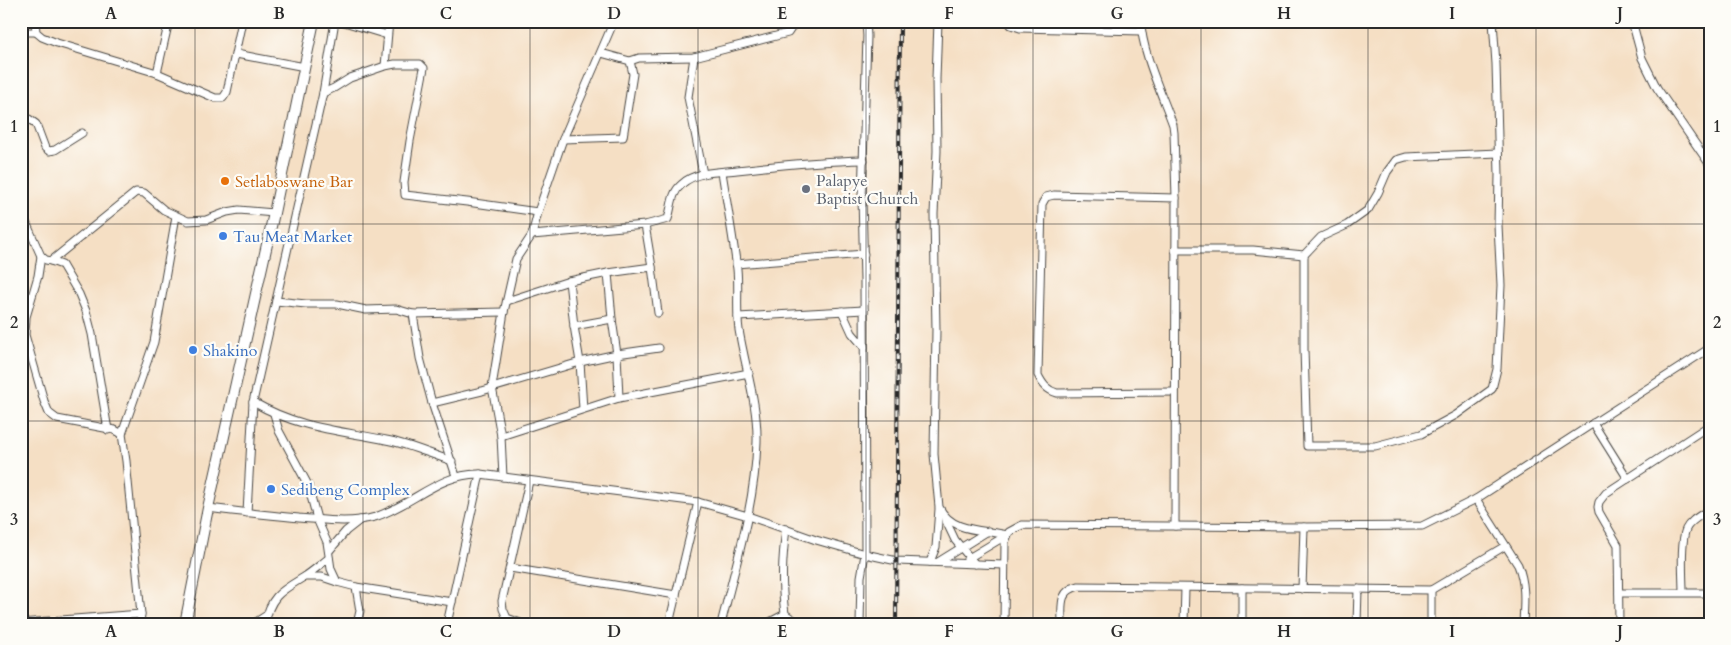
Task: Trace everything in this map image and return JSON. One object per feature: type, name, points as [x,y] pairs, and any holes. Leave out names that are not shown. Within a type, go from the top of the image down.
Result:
[{"type":"street","points":[[35,21],[36,32]]},
{"type":"street","points":[[157,74],[169,21]]},
{"type":"street","points":[[21,32],[36,32],[42,37],[57,43],[157,74],[216,98],[223,98],[236,54],[242,21]]},
{"type":"street","points":[[185,624],[208,508],[274,214],[314,21]]},
{"type":"street","points":[[247,513],[253,402],[323,93],[335,21]]},
{"type":"street","points":[[341,21],[387,35]]},
{"type":"street","points":[[385,66],[389,21]]},
{"type":"street","points":[[503,477],[501,436],[492,387],[504,312],[516,259],[532,234],[563,139],[614,21]]},
{"type":"street","points":[[601,53],[630,61],[648,57],[694,57],[788,33],[793,21]]},
{"type":"street","points":[[860,624],[861,577],[865,554],[864,254],[862,197],[866,21]]},
{"type":"street","points":[[930,562],[936,548],[939,507],[934,454],[936,330],[934,214],[937,151],[938,21]]},
{"type":"street","points":[[1008,21],[1011,25],[1020,28],[1141,31]]},
{"type":"street","points":[[1141,21],[1141,31],[1173,125],[1176,198],[1175,526]]},
{"type":"street","points":[[1493,21],[1496,64],[1498,153],[1498,225],[1501,285],[1497,369],[1492,389],[1456,414],[1421,434],[1374,446],[1307,446],[1304,255],[1320,237],[1347,226],[1368,210],[1387,172],[1396,160],[1420,156],[1498,153]]},
{"type":"street","points":[[1632,21],[1642,58],[1657,88],[1710,165]]},
{"type":"street","points":[[236,54],[304,67]]},
{"type":"street","points":[[694,57],[688,97],[703,174]]},
{"type":"street","points":[[563,139],[623,137],[633,74],[630,61]]},
{"type":"street","points":[[323,93],[350,78],[385,66],[420,64],[424,68],[404,182],[405,195],[538,212]]},
{"type":"street","points":[[21,122],[29,119],[36,124],[45,148],[49,151],[55,150],[82,133]]},
{"type":"street","points":[[532,234],[644,225],[668,219],[674,193],[683,182],[703,174],[796,163],[864,160]]},
{"type":"street","points":[[721,624],[748,516],[754,484],[757,441],[749,373],[739,330],[736,264],[722,172]]},
{"type":"street","points":[[51,261],[136,192],[140,191],[156,204],[188,221],[199,221],[239,210],[274,214]]},
{"type":"street","points":[[1174,392],[1057,393],[1050,391],[1043,385],[1038,375],[1042,204],[1046,197],[1054,194],[1176,198]]},
{"type":"street","points":[[21,211],[41,256],[46,260],[62,265],[79,294],[86,311],[92,334],[108,430]]},
{"type":"street","points":[[140,624],[141,614],[122,434],[154,342],[176,216]]},
{"type":"street","points":[[644,225],[658,313]]},
{"type":"street","points":[[1175,250],[1253,250],[1304,255]]},
{"type":"street","points":[[736,264],[864,254]]},
{"type":"street","points":[[21,394],[26,318],[38,276],[41,256]]},
{"type":"street","points":[[507,301],[569,281],[652,267]]},
{"type":"street","points":[[608,273],[617,354],[619,398]]},
{"type":"street","points":[[569,281],[580,362],[583,408]]},
{"type":"street","points":[[276,301],[306,304],[337,304],[366,310],[396,309],[413,314],[504,312]]},
{"type":"street","points":[[738,317],[864,310]]},
{"type":"street","points":[[842,311],[852,333],[864,347]]},
{"type":"street","points":[[413,314],[420,358],[432,403],[456,476]]},
{"type":"street","points":[[574,326],[612,319]]},
{"type":"street","points":[[26,334],[49,413],[57,419],[115,430],[122,434]]},
{"type":"street","points":[[432,403],[482,391],[580,362],[659,348]]},
{"type":"street","points":[[958,563],[1007,535],[1015,527],[1022,524],[1304,527],[1422,526],[1476,499],[1710,348]]},
{"type":"street","points":[[501,436],[583,408],[619,398],[749,373]]},
{"type":"street","points":[[253,402],[274,414],[310,426],[387,440],[452,461]]},
{"type":"street","points":[[274,414],[279,430],[308,485],[317,519],[324,533],[330,568],[337,582]]},
{"type":"street","points":[[1594,423],[1628,479]]},
{"type":"street","points":[[1618,624],[1618,544],[1599,512],[1599,502],[1606,493],[1710,425]]},
{"type":"street","points":[[208,508],[340,522],[360,520],[389,511],[424,491],[456,476],[480,474],[698,502],[748,516],[816,540],[897,561],[1004,565]]},
{"type":"street","points":[[447,624],[480,474]]},
{"type":"street","points":[[523,624],[507,618],[502,601],[528,481]]},
{"type":"street","points":[[1476,499],[1522,575],[1524,585],[1523,624]]},
{"type":"street","points":[[669,624],[698,502]]},
{"type":"street","points":[[939,507],[955,540],[975,564]]},
{"type":"street","points":[[1683,592],[1683,540],[1686,528],[1710,509]]},
{"type":"street","points":[[942,514],[950,522],[969,529],[1007,535]]},
{"type":"street","points":[[265,624],[270,603],[278,594],[304,577],[329,554],[346,532],[360,520]]},
{"type":"street","points":[[1302,589],[1304,527]]},
{"type":"street","points":[[786,529],[782,560],[782,588],[785,614],[800,624]]},
{"type":"street","points":[[938,562],[988,531]]},
{"type":"street","points":[[1004,624],[1004,565],[1007,535]]},
{"type":"street","points":[[1062,624],[1064,594],[1072,588],[1079,586],[1431,590],[1505,546]]},
{"type":"street","points":[[510,568],[676,595]]},
{"type":"street","points":[[304,577],[322,577],[356,587],[452,602]]},
{"type":"street","points":[[356,587],[360,611],[357,624]]},
{"type":"street","points":[[1184,588],[1184,624]]},
{"type":"street","points":[[1242,588],[1242,624]]},
{"type":"street","points":[[1358,590],[1358,624]]},
{"type":"street","points":[[1431,590],[1431,624]]},
{"type":"street","points":[[1619,593],[1710,593]]},
{"type":"street","points":[[21,623],[141,614]]},
{"type":"street","points":[[766,624],[785,614]]},
{"type":"street","points":[[253,624],[267,615]]},
{"type":"railway","points":[[896,624],[900,21]]},
{"type":"place","name":"Setlaboswane Bar","points":[[225,181]]},
{"type":"place","name":"Palapye Baptist Church","points":[[806,189]]},
{"type":"place","name":"Tau Meat Market","points":[[223,236]]},
{"type":"place","name":"Shakino","points":[[193,350]]},
{"type":"place","name":"Sedibeng Complex","points":[[271,489]]}]
